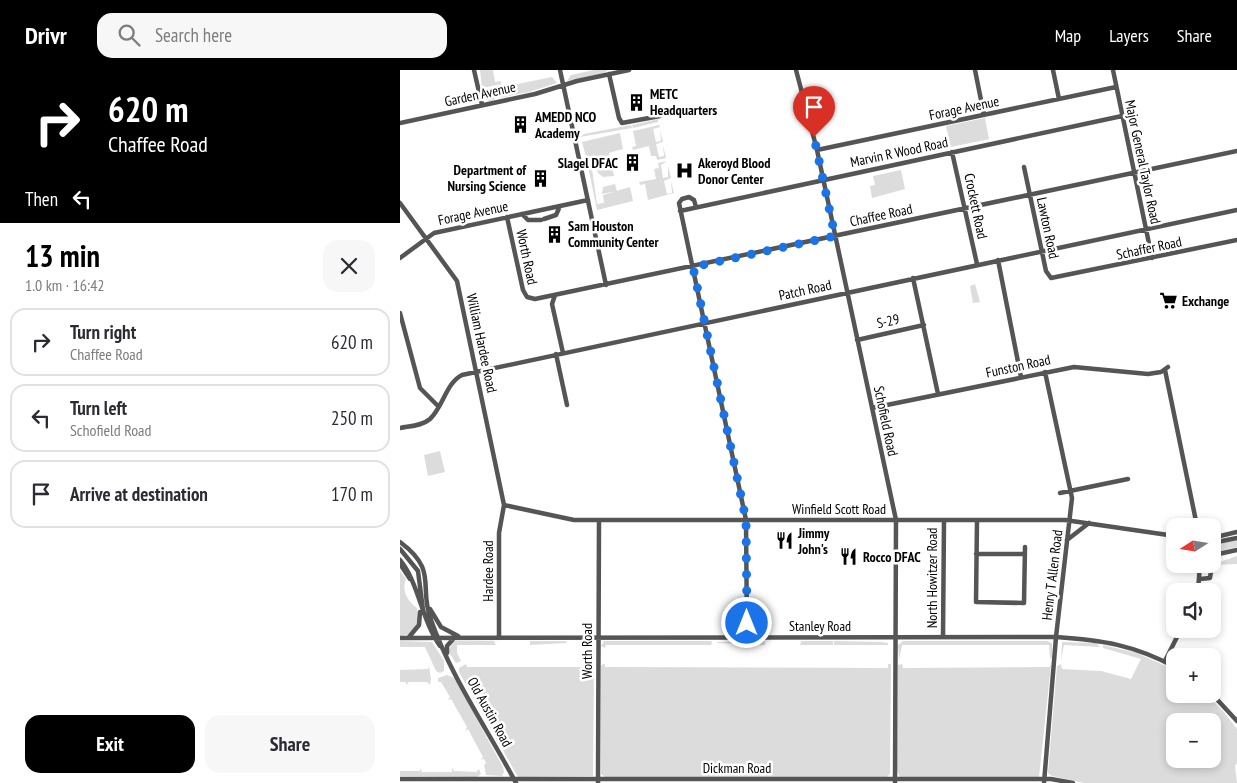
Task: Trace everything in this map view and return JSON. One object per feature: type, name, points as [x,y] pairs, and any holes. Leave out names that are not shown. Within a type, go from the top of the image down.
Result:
[{"type":"street","points":[[474,70],[482,105]]},
{"type":"street","points":[[560,70],[606,285]]},
{"type":"street","name":"Garden Avenue","points":[[400,123],[629,70]]},
{"type":"street","name":"Schofield Road","points":[[796,70],[817,150],[896,520],[895,781]]},
{"type":"street","points":[[975,70],[984,115]]},
{"type":"street","points":[[1053,70],[1060,99]]},
{"type":"street","name":"Major General Taylor Road","points":[[1113,70],[1152,258]]},
{"type":"street","points":[[609,74],[619,118],[622,123],[660,116]]},
{"type":"street","name":"Forage Avenue","points":[[817,150],[1116,87]]},
{"type":"street","name":"Marvin R Wood Road","points":[[680,211],[1122,116]]},
{"type":"street","name":"Chaffee Road","points":[[530,299],[693,267],[1237,151]]},
{"type":"street","name":"Crockett Road","points":[[952,152],[977,264]]},
{"type":"street","name":"Lawton Road","points":[[1024,167],[1048,277],[1055,279],[1065,277]]},
{"type":"street","points":[[696,207],[694,200],[689,197],[680,201],[680,211],[746,520],[747,637]]},
{"type":"street","name":"Forage Avenue","points":[[400,258],[434,233],[588,200]]},
{"type":"street","name":"William Hardee Road","points":[[400,203],[457,280],[504,505]]},
{"type":"street","points":[[522,214],[528,220],[542,220],[556,216],[560,206]]},
{"type":"street","name":"Patch Road","points":[[400,428],[430,419],[458,378],[477,372],[1237,210]]},
{"type":"street","name":"Worth Road","points":[[507,217],[523,290],[530,299]]},
{"type":"street","name":"Schaffer Road","points":[[1065,277],[1237,240]]},
{"type":"street","points":[[998,260],[1021,377]]},
{"type":"street","points":[[913,278],[938,394]]},
{"type":"street","points":[[555,295],[552,304],[563,353]]},
{"type":"street","points":[[400,313],[420,388],[438,406]]},
{"type":"street","name":"S-29","points":[[857,340],[924,325]]},
{"type":"street","points":[[556,354],[566,405]]},
{"type":"street","name":"Funston Road","points":[[872,408],[1082,366],[1144,374],[1166,369],[1195,518]]},
{"type":"street","name":"Henry T Allen Road","points":[[1044,781],[1056,637],[1070,520],[1071,491],[1045,372]]},
{"type":"street","points":[[1060,494],[1128,479]]},
{"type":"street","name":"Winfield Scott Road","points":[[504,505],[562,518],[598,520],[1070,520],[1166,535]]},
{"type":"street","name":"Hardee Road","points":[[499,637],[499,533],[504,505]]},
{"type":"street","name":"Worth Road","points":[[598,520],[598,781]]},
{"type":"street","name":"North Howitzer Road","points":[[943,637],[944,520]]},
{"type":"street","points":[[977,520],[976,602],[1024,603],[1026,547]]},
{"type":"street","points":[[1068,540],[1089,523]]},
{"type":"street","points":[[1221,536],[1237,532]]},
{"type":"street","points":[[1221,541],[1237,538]]},
{"type":"street","points":[[400,542],[409,549],[424,572],[430,619],[436,637]]},
{"type":"street","points":[[400,550],[419,576],[424,617]]},
{"type":"street","points":[[1221,553],[1237,550]]},
{"type":"street","points":[[976,554],[1025,554]]},
{"type":"street","points":[[400,560],[411,580],[424,617],[436,637]]},
{"type":"street","points":[[400,564],[411,580]]},
{"type":"street","points":[[1199,583],[1200,573]]},
{"type":"street","points":[[1200,579],[1210,578],[1211,573]]},
{"type":"street","points":[[408,638],[420,626],[420,606]]},
{"type":"street","points":[[428,606],[441,627],[462,637]]},
{"type":"street","name":"Old Austin Road","points":[[436,637],[515,781]]},
{"type":"street","points":[[446,655],[447,646],[454,637]]},
{"type":"street","name":"Stanley Road","points":[[400,638],[1056,637],[1099,640],[1124,645],[1165,661]]},
{"type":"street","points":[[1165,661],[1176,638]]},
{"type":"street","points":[[1220,703],[1237,721]]},
{"type":"street","name":"Dickman Road","points":[[400,779],[515,781],[1044,781],[1074,783]]},
{"type":"shaded area","points":[[480,70],[493,70],[495,82],[500,81],[502,84],[482,88]]},
{"type":"shaded area","points":[[594,70],[608,70],[604,73],[567,81],[571,75]]},
{"type":"shaded area","points":[[552,77],[557,83],[529,92],[499,98],[498,88]]},
{"type":"shaded area","points":[[492,89],[495,90],[495,100],[488,101],[485,100],[484,93],[485,90]]},
{"type":"shaded area","points":[[985,118],[989,139],[951,147],[946,126]]},
{"type":"shaded area","points":[[658,119],[658,122],[633,128],[632,125]]},
{"type":"shaded area","points":[[631,125],[632,128],[580,137],[584,134]]},
{"type":"shaded area","points":[[659,125],[660,127],[653,129],[656,142],[661,141],[660,130],[663,142],[656,144],[659,157],[664,156],[663,145],[666,158],[657,160],[656,156],[651,156],[649,146],[633,150],[632,147],[636,146],[633,131]]},
{"type":"shaded area","points":[[620,133],[623,149],[609,153],[614,176],[603,177],[598,173],[595,164],[587,160],[582,142]]},
{"type":"shaded area","points":[[667,161],[661,165],[663,178],[668,177],[668,166],[671,178],[664,181],[667,194],[672,193],[671,181],[674,193],[648,200],[645,184],[640,185],[639,182],[656,179],[654,169],[659,168],[658,163]]},
{"type":"shaded area","points":[[588,166],[592,169],[597,204],[604,203],[603,195],[630,187],[633,201],[597,210]]},
{"type":"shaded area","points":[[901,170],[905,189],[872,198],[870,186],[875,185],[873,176]]},
{"type":"shaded area","points":[[615,184],[617,191],[602,194],[603,187]]},
{"type":"shaded area","points":[[975,284],[980,302],[973,303],[970,286]]},
{"type":"shaded area","points":[[440,451],[445,472],[428,476],[424,455]]},
{"type":"shaded area","points":[[1237,539],[1237,547],[1221,551],[1221,543]]},
{"type":"shaded area","points":[[1237,556],[1237,564],[1221,565],[1221,562]]},
{"type":"shaded area","points":[[400,571],[406,579],[404,587],[406,595],[417,608],[418,621],[414,630],[407,635],[400,636]]},
{"type":"shaded area","points":[[400,641],[432,642],[444,661],[444,671],[440,673],[436,671],[425,647],[400,647]]},
{"type":"shaded area","points":[[454,641],[494,641],[496,645],[457,645],[457,653],[461,661],[456,663],[448,651]]},
{"type":"shaded area","points":[[530,641],[566,641],[567,643],[530,645]]},
{"type":"shaded area","points":[[604,641],[712,642],[711,645],[606,645],[605,648],[601,646]]},
{"type":"shaded area","points":[[765,641],[765,645],[717,643],[718,642]]},
{"type":"shaded area","points":[[801,641],[833,641],[833,645],[800,645]]},
{"type":"shaded area","points":[[834,641],[881,642],[888,643],[888,645],[834,645]]},
{"type":"shaded area","points":[[903,641],[1047,641],[1052,643],[1052,657],[1050,659],[1049,645],[902,645],[899,660],[898,645]]},
{"type":"shaded area","points":[[1062,642],[1096,643],[1100,647],[1064,645],[1061,660]]},
{"type":"shaded area","points":[[1103,645],[1137,653],[1166,666],[1166,703],[1215,703],[1224,712],[1237,729],[1237,764],[1235,765],[1237,783],[1084,783],[1052,776],[1048,773],[1057,666],[1061,664],[1062,669],[1101,671],[1131,679],[1141,659],[1103,648]]},
{"type":"shaded area","points":[[466,664],[467,667],[590,667],[591,664],[594,664],[593,776],[518,777],[459,672],[459,668]]},
{"type":"shaded area","points":[[605,664],[605,667],[888,668],[888,664],[891,664],[890,774],[887,777],[605,777],[601,774],[601,666]]},
{"type":"shaded area","points":[[902,664],[903,668],[1049,667],[1051,665],[1039,777],[900,777],[897,771],[898,665]]},
{"type":"shaded area","points":[[429,666],[430,685],[427,682],[409,682],[406,685],[406,682],[400,682],[400,670],[428,669]]},
{"type":"shaded area","points":[[447,675],[454,678],[503,767],[504,772],[502,776],[486,775],[484,765],[486,763],[484,759],[481,760],[483,757],[468,729],[465,731],[467,727],[451,699],[448,700],[450,697],[441,682],[438,682],[438,678]]},
{"type":"shaded area","points":[[420,768],[422,772],[452,772],[452,768],[454,771],[476,772],[479,769],[481,774],[477,777],[400,776],[400,771],[420,771]]},
{"type":"place","name":"METC Headquarters","points":[[636,102]]},
{"type":"place","name":"AMEDD NCO Academy","points":[[521,125]]},
{"type":"place","name":"Slagel DFAC","points":[[632,163]]},
{"type":"place","name":"Akeroyd Blood Donor Center","points":[[684,171]]},
{"type":"place","name":"Department of Nursing Science","points":[[540,178]]},
{"type":"place","name":"Sam Houston Community Center","points":[[554,234]]},
{"type":"place","name":"Exchange","points":[[1168,301]]},
{"type":"place","name":"Jimmy John's","points":[[784,541]]},
{"type":"place","name":"Rocco DFAC","points":[[849,557]]},
{"type":"route","points":[[747,623],[746,520],[693,267],[835,236],[814,137]]}]
